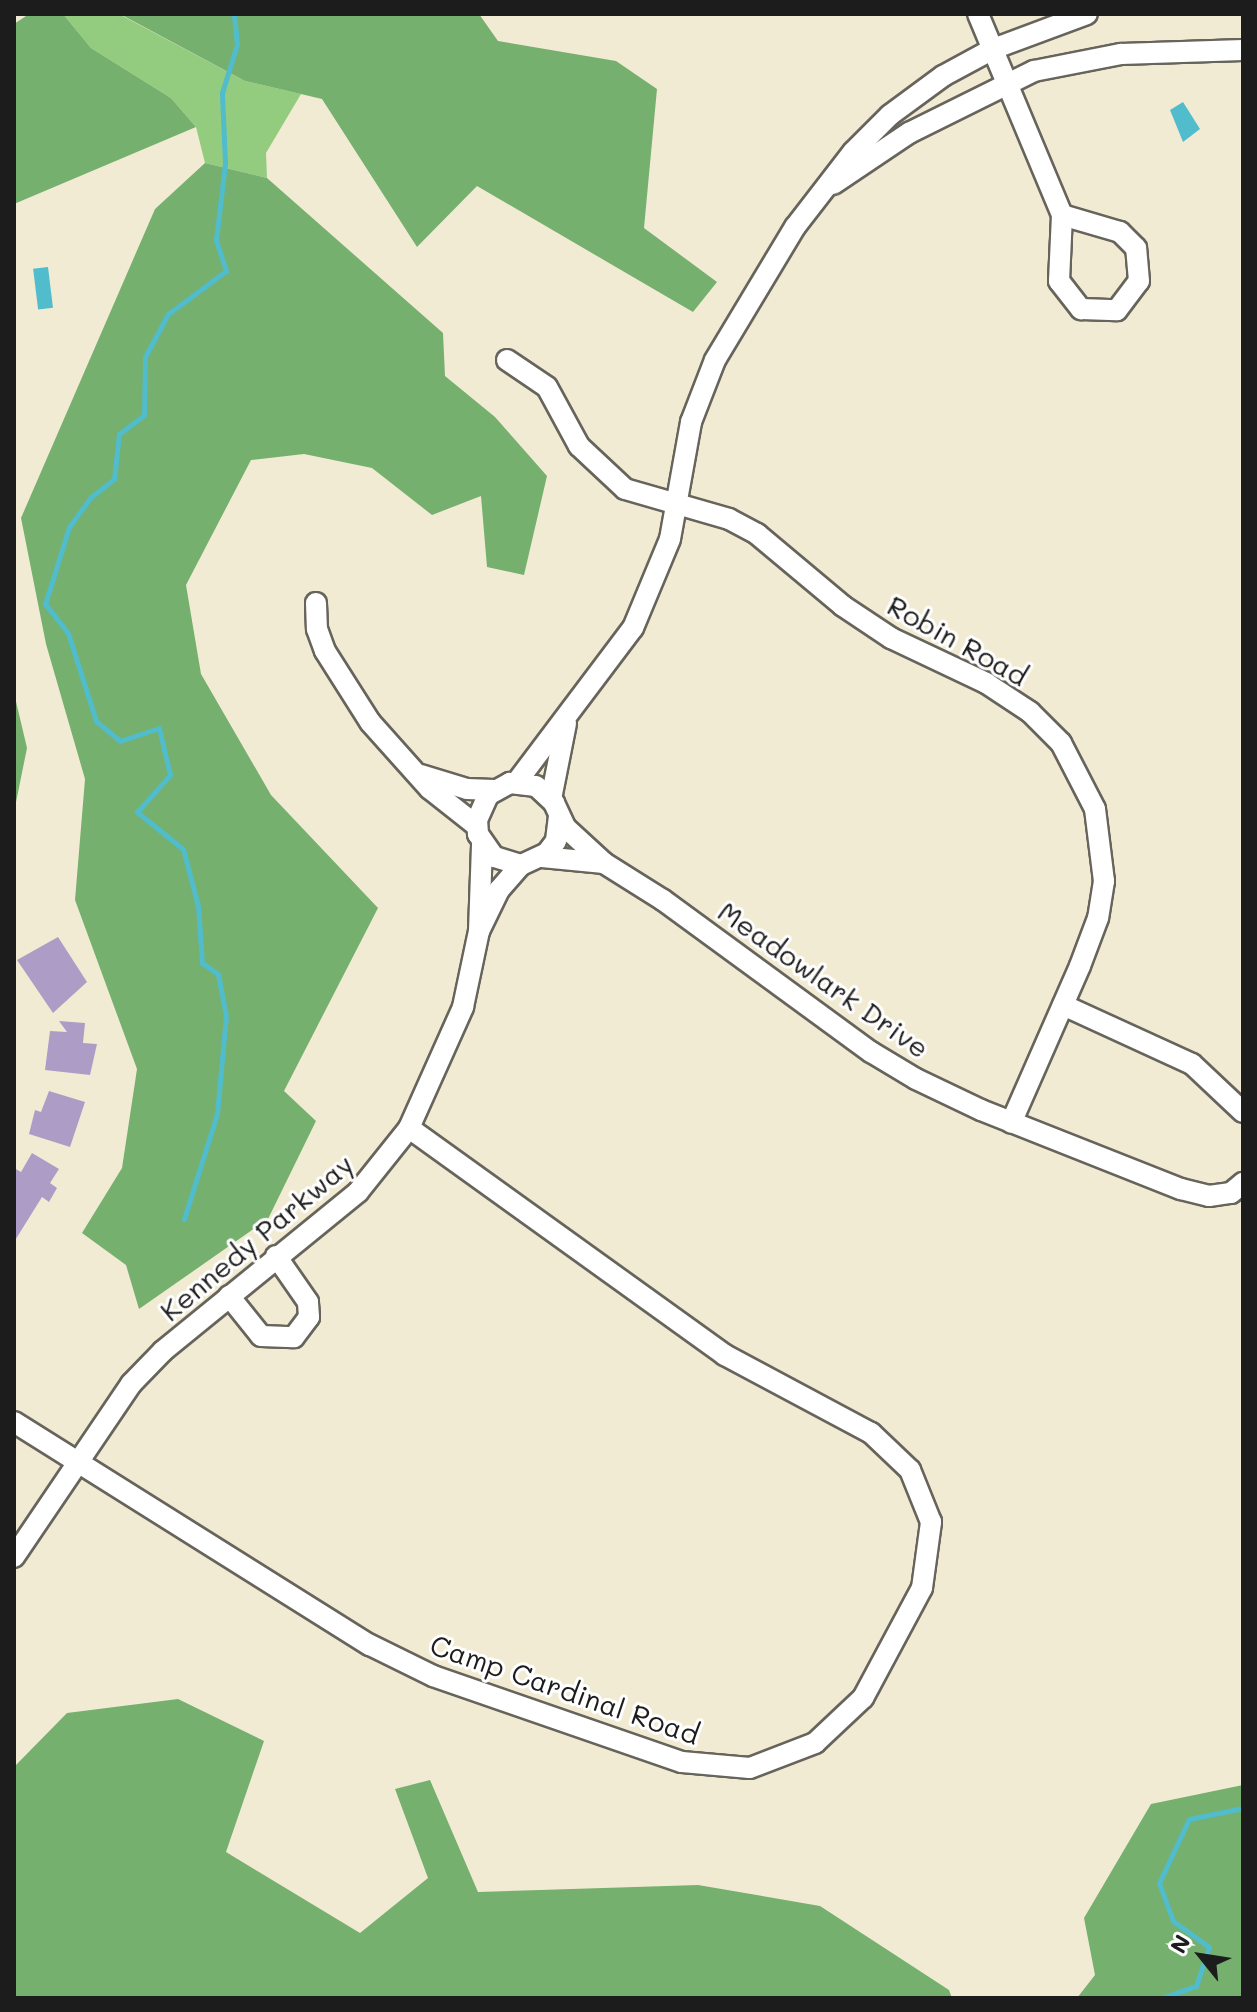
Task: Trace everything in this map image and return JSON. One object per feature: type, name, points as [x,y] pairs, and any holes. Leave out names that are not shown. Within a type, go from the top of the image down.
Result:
[{"type":"street","points":[[978,14],[1062,215],[1057,264],[1066,297],[1081,309],[1117,310],[1139,281],[1136,248],[1120,232],[1062,215]]},
{"type":"street","points":[[516,783],[633,628],[653,586],[679,507],[691,422],[715,360],[772,260],[826,188],[890,115],[943,76],[993,49],[1087,14]]},
{"type":"street","points":[[826,188],[909,133],[1034,71],[1121,54],[1243,50]]},
{"type":"street","name":"Robin Road","points":[[507,360],[547,387],[579,446],[609,478],[646,499],[729,519],[757,534],[843,606],[891,638],[986,683],[1030,712],[1061,743],[1095,809],[1104,881],[1098,918],[1011,1123]]},
{"type":"street","points":[[316,603],[317,629],[325,651],[370,722],[421,775],[430,789],[480,835],[494,857],[521,865],[542,857],[556,841],[555,807],[567,719]]},
{"type":"street","points":[[421,775],[467,789],[494,790],[516,783],[536,786],[555,807]]},
{"type":"street","points":[[480,835],[481,806],[494,790]]},
{"type":"street","name":"Meadowlark Drive","points":[[555,807],[604,863],[871,1052],[1011,1123],[1181,1189],[1209,1196],[1231,1193],[1243,1183]]},
{"type":"street","name":"Kennedy Parkway","points":[[14,1557],[131,1384],[276,1256],[358,1192],[409,1128],[463,1007],[479,931],[480,835]]},
{"type":"street","name":"Meadowlark Drive","points":[[542,857],[604,863]]},
{"type":"street","name":"Kennedy Parkway","points":[[479,931],[495,896],[521,865]]},
{"type":"street","points":[[1063,1005],[1192,1064],[1243,1112]]},
{"type":"street","name":"Camp Cardinal Road","points":[[14,1422],[76,1465],[99,1473],[401,1662],[682,1762],[750,1768],[782,1760],[815,1743],[863,1698],[922,1588],[931,1522],[910,1470],[871,1433],[725,1355],[409,1128]]},
{"type":"street","points":[[229,1296],[261,1336],[294,1337],[309,1317],[308,1302],[276,1256]]},
{"type":"green space","points":[[29,14],[63,14],[91,48],[171,98],[196,127],[14,204],[14,24]]},
{"type":"green space","points":[[63,14],[119,14],[245,81],[301,94],[266,153],[267,178],[205,163],[196,127],[171,98],[91,48]]},
{"type":"green space","points":[[120,14],[479,14],[498,41],[616,61],[657,89],[644,228],[717,282],[693,312],[477,186],[417,247],[322,99],[245,81]]},
{"type":"green space","points":[[205,163],[267,178],[443,333],[445,376],[495,417],[547,476],[524,575],[487,567],[481,496],[432,515],[372,468],[304,454],[251,460],[186,585],[201,674],[271,795],[378,908],[284,1091],[316,1121],[268,1219],[139,1309],[126,1265],[82,1233],[122,1168],[137,1069],[75,900],[85,779],[46,644],[21,518],[155,209]]},
{"type":"green space","points":[[14,693],[27,748],[14,812]]},
{"type":"green space","points":[[178,1699],[264,1741],[226,1852],[360,1933],[428,1878],[395,1789],[430,1780],[478,1892],[698,1885],[820,1906],[949,1990],[952,1998],[14,1998],[14,1767],[67,1713]]},
{"type":"green space","points":[[1243,1785],[1243,1998],[1077,1998],[1095,1975],[1084,1918],[1151,1804]]},
{"type":"water","points":[[1183,102],[1200,129],[1183,142],[1170,110]]},
{"type":"water","points":[[48,267],[53,308],[38,310],[33,269]]},
{"type":"building","points":[[58,937],[87,982],[53,1013],[17,960]]},
{"type":"building","points":[[59,1021],[85,1023],[83,1043],[97,1044],[90,1075],[45,1070],[50,1031],[67,1032]]},
{"type":"building","points":[[49,1091],[85,1102],[70,1147],[29,1134],[35,1110],[41,1112]]},
{"type":"building","points":[[32,1153],[59,1169],[50,1183],[57,1188],[49,1202],[42,1197],[14,1242],[14,1168],[21,1172]]},
{"type":"waterway","points":[[184,1219],[217,1114],[226,1016],[218,974],[202,963],[198,906],[183,849],[137,812],[170,775],[159,728],[120,741],[96,721],[68,633],[45,604],[69,527],[91,497],[114,479],[119,434],[144,415],[145,357],[168,314],[226,271],[216,240],[225,163],[222,93],[237,44],[234,14]]},
{"type":"waterway","points":[[1161,1998],[1196,1986],[1209,1947],[1173,1921],[1159,1883],[1189,1819],[1243,1808]]}]
